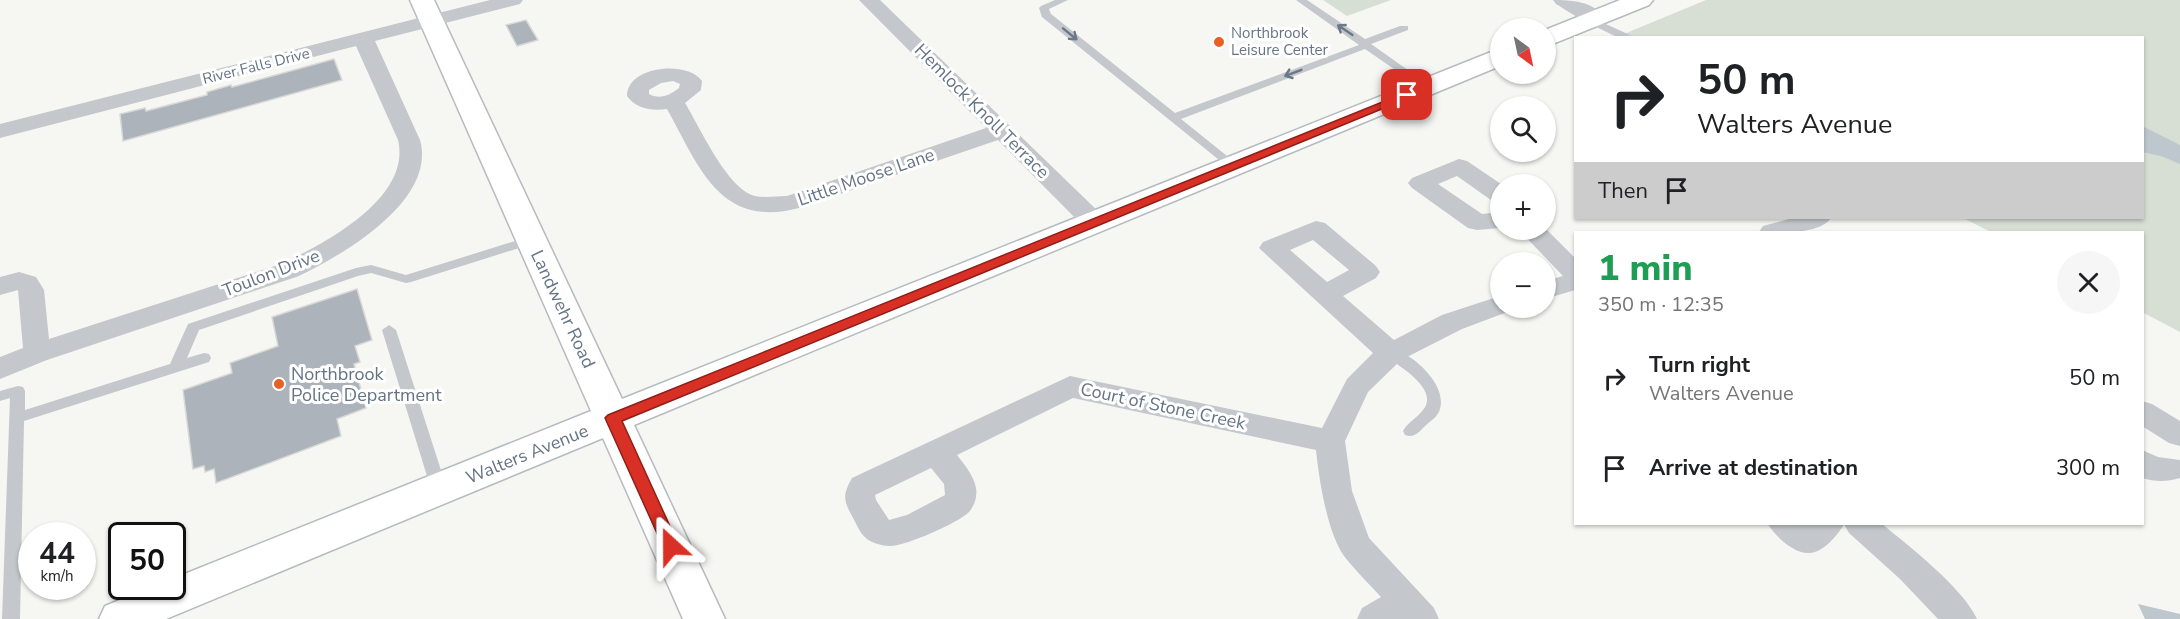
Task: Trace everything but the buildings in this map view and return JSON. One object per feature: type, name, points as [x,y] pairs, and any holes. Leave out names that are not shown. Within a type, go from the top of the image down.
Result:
[{"type":"main road","points":[[1556,35],[1641,0]]},
{"type":"main road","name":"Landwehr Road","points":[[427,10],[704,619]]},
{"type":"main road","name":"Walters Avenue","points":[[120,619],[1490,61]]},
{"type":"street","name":"River Falls Drive","points":[[0,132],[363,38],[427,10],[513,0]]},
{"type":"street","name":"Hemlock Knoll Terrace","points":[[869,0],[1094,222]]},
{"type":"street","points":[[1563,0],[1593,20]]},
{"type":"street","name":"Toulon Drive","points":[[0,369],[37,353],[290,270],[320,256],[357,231],[398,190],[412,156],[409,140],[363,38]]},
{"type":"street","name":"Little Moose Lane","points":[[673,101],[724,183],[740,198],[761,205],[790,203],[1001,131]]},
{"type":"street","points":[[1490,188],[1459,166],[1420,183],[1477,222],[1490,221]]},
{"type":"street","points":[[1779,226],[1822,224]]},
{"type":"street","points":[[1542,240],[1574,272]]},
{"type":"street","points":[[0,286],[19,281],[27,283],[31,290],[37,353]]},
{"type":"street","points":[[1556,287],[1574,281]]},
{"type":"street","points":[[1324,294],[1391,353]]},
{"type":"street","points":[[1374,619],[1413,610],[1355,545],[1336,490],[1330,441],[1357,386],[1391,353],[1452,322],[1490,309]]},
{"type":"street","name":"Court of Stone Creek","points":[[936,452],[1070,387],[1330,441]]},
{"type":"street","points":[[2144,413],[2180,435]]},
{"type":"street","points":[[1786,525],[1808,540],[1827,525]]},
{"type":"street","points":[[1861,525],[1912,569],[1960,619]]},
{"type":"lane","points":[[1063,0],[1044,8],[1046,15],[1233,166]]},
{"type":"lane","points":[[1301,0],[1427,87]]},
{"type":"lane","points":[[1593,20],[1624,36]]},
{"type":"lane","points":[[1173,118],[1404,28]]},
{"type":"lane","points":[[176,367],[193,327],[356,272],[371,269],[406,279],[531,240]]},
{"type":"lane","points":[[389,330],[439,489]]},
{"type":"lane","points":[[1391,353],[1420,375],[1432,388],[1434,397],[1432,411],[1410,431]]},
{"type":"lane","points":[[17,418],[204,358]]},
{"type":"lane","points":[[0,396],[18,391],[6,556],[10,619]]},
{"type":"shaded area","points":[[1323,0],[1391,0],[1347,16]]},
{"type":"shaded area","points":[[1706,0],[2180,0],[2180,332],[2144,313],[2144,231],[1989,231],[1965,219],[2144,219],[2144,36],[1619,36]]},
{"type":"shaded area","points":[[2144,127],[2180,145],[2180,164],[2144,152]]},
{"type":"shaded area","points":[[2138,604],[2180,614],[2180,619],[2145,619]]},
{"type":"place","name":"Northbrook Leisure Center","points":[[1219,42]]},
{"type":"place","name":"Northbrook Police Department","points":[[279,384]]},
{"type":"route","points":[[671,546],[613,418],[1407,95]]}]
